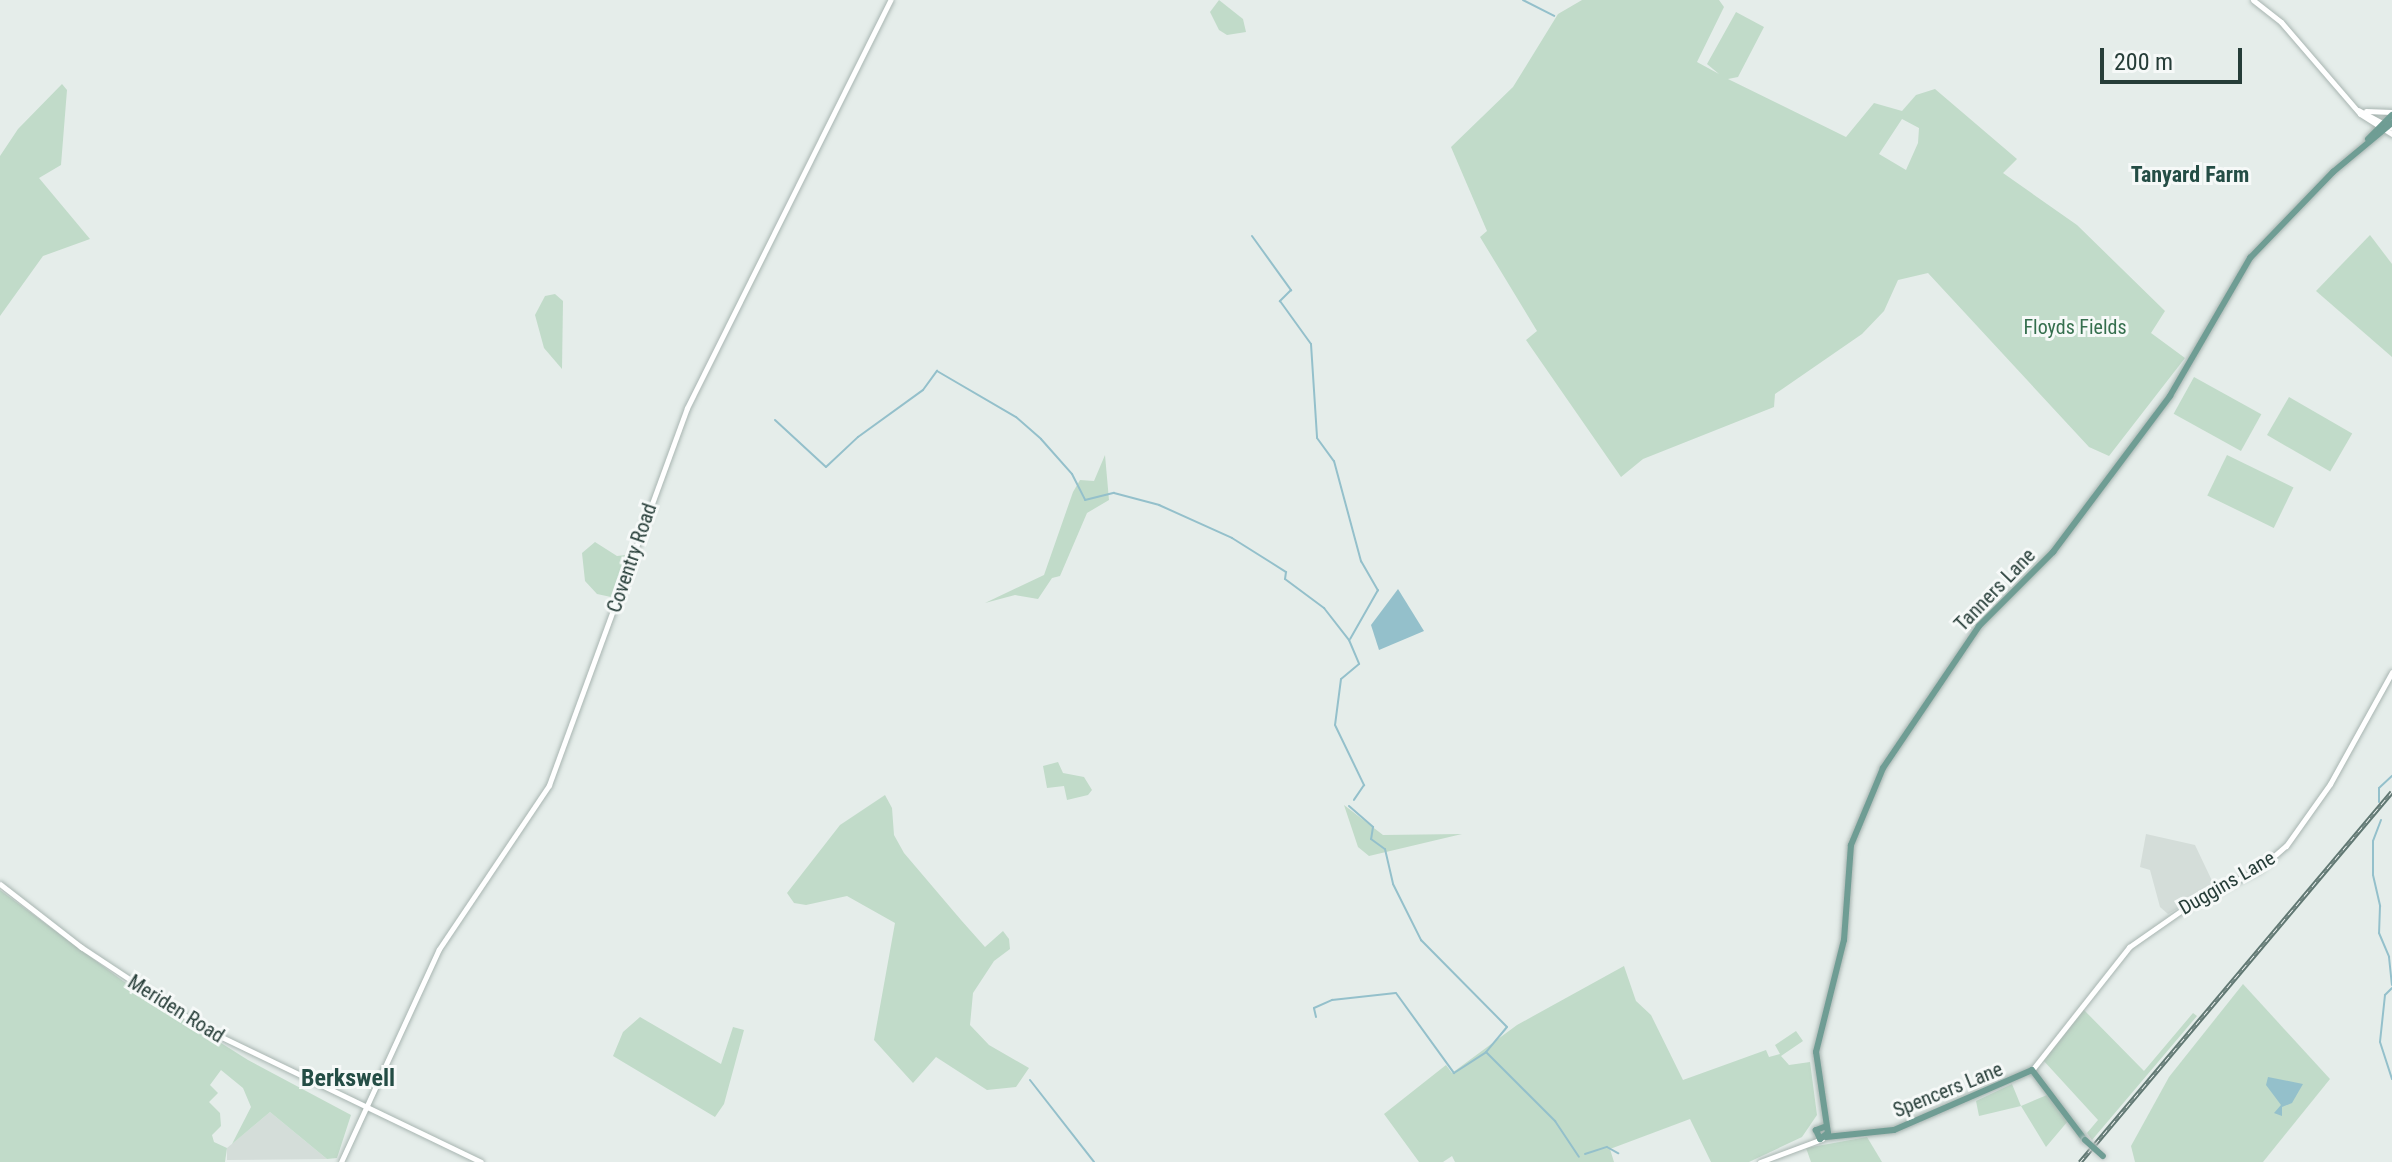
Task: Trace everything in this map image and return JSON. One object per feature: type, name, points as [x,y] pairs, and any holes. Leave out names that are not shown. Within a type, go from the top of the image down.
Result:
[{"type":"main road","name":"Tanners Lane","points":[[1824,1138],[1816,1052],[1844,940],[1851,845],[1881,771],[1979,626],[2053,552],[2170,396],[2250,258],[2387,126],[2392,114]]},
{"type":"main road","points":[[2032,1070],[2085,1140],[2105,1159]]},
{"type":"main road","name":"Spencers Lane","points":[[1824,1138],[1904,1126],[2032,1070]]},
{"type":"main road","points":[[1824,1127],[1816,1131],[1824,1138]]},
{"type":"street","name":"Coventry Road","points":[[341,1162],[439,949],[507,854],[560,763],[687,408],[890,0]]},
{"type":"street","points":[[2253,0],[2281,22],[2357,109],[2387,126],[2392,134]]},
{"type":"street","points":[[2357,109],[2392,114]]},
{"type":"street","name":"Duggins Lane","points":[[2032,1070],[2129,947],[2195,901],[2258,870],[2286,846],[2330,784],[2392,672]]},
{"type":"street","name":"Meriden Road","points":[[0,884],[81,947],[205,1029],[365,1110]]},
{"type":"street","points":[[365,1110],[481,1162]]},
{"type":"street","name":"Spencers Lane","points":[[1801,1146],[1816,1131]]},
{"type":"street","name":"Spencers Lane","points":[[1760,1162],[1824,1138]]},
{"type":"shaded area","points":[[2146,834],[2195,845],[2215,887],[2168,914],[2160,907],[2150,870],[2140,867]]},
{"type":"shaded area","points":[[270,1112],[327,1159],[227,1160],[227,1148]]},
{"type":"green space","points":[[1219,0],[1243,19],[1246,32],[1227,35],[1219,30],[1210,12]]},
{"type":"green space","name":"Floyds Fields","points":[[1582,0],[1719,0],[1724,7],[1697,62],[1719,74],[1707,64],[1736,12],[1764,27],[1738,77],[1728,79],[1846,137],[1874,103],[1902,111],[1916,95],[1935,89],[2017,159],[2003,173],[2077,225],[2165,311],[2151,333],[2185,358],[2109,456],[2089,447],[1928,273],[1898,280],[1884,311],[1862,334],[1775,394],[1774,407],[1643,459],[1621,477],[1526,340],[1537,331],[1480,237],[1487,231],[1451,147],[1513,87],[1558,14]],"holes":[[[1902,119],[1919,128],[1918,143],[1906,170],[1879,154]]]},
{"type":"green space","points":[[62,84],[67,90],[61,165],[39,178],[90,239],[43,256],[0,316],[0,156],[18,129]]},
{"type":"green space","points":[[2370,235],[2392,264],[2392,357],[2316,291]]},
{"type":"green space","points":[[555,294],[563,301],[562,369],[544,348],[535,315],[545,296]]},
{"type":"green space","points":[[2194,377],[2261,414],[2241,451],[2174,414]]},
{"type":"green space","points":[[2289,397],[2352,434],[2330,472],[2267,435]]},
{"type":"green space","points":[[1105,455],[1109,500],[1087,513],[1060,576],[1052,578],[1038,599],[1015,595],[985,603],[1044,575],[1073,492],[1080,480],[1094,481]]},
{"type":"green space","points":[[2227,455],[2294,487],[2274,528],[2207,495]]},
{"type":"green space","points":[[595,542],[617,556],[626,555],[611,597],[597,594],[585,581],[582,553]]},
{"type":"green space","points":[[1058,762],[1063,773],[1084,777],[1092,790],[1088,795],[1067,800],[1064,786],[1047,788],[1043,766]]},
{"type":"green space","points":[[885,795],[892,808],[894,835],[904,853],[961,920],[985,947],[1003,931],[1009,939],[1010,949],[994,961],[973,993],[970,1025],[989,1045],[1029,1068],[1016,1087],[987,1090],[936,1057],[913,1083],[874,1040],[895,923],[847,896],[806,905],[794,903],[787,893],[840,825]]},
{"type":"green space","points":[[1344,805],[1383,835],[1462,834],[1369,856],[1358,847]]},
{"type":"green space","points":[[0,890],[123,981],[248,1060],[351,1115],[337,1158],[327,1159],[270,1112],[232,1144],[251,1107],[243,1088],[221,1070],[210,1085],[218,1093],[209,1102],[220,1113],[221,1126],[212,1135],[214,1142],[227,1148],[225,1162],[0,1162]]},
{"type":"green space","points":[[1624,966],[1636,1001],[1651,1015],[1683,1080],[1766,1050],[1769,1057],[1780,1054],[1775,1045],[1796,1031],[1803,1041],[1781,1056],[1789,1065],[1810,1062],[1817,1115],[1802,1137],[1749,1162],[1711,1162],[1690,1119],[1610,1149],[1614,1162],[1455,1162],[1452,1156],[1443,1162],[1419,1162],[1384,1114],[1446,1065],[1452,1073],[1517,1025]]},
{"type":"green space","points":[[2243,984],[2330,1079],[2263,1162],[2135,1162],[2131,1146],[2169,1077]]},
{"type":"green space","points":[[2083,1009],[2144,1071],[2193,1013],[2197,1016],[2092,1140],[2087,1133],[2098,1120],[2043,1060]]},
{"type":"green space","points":[[640,1017],[721,1064],[733,1027],[744,1030],[724,1104],[715,1117],[613,1056],[623,1032]]},
{"type":"green space","points":[[2012,1084],[2021,1106],[1979,1116],[1976,1101]]},
{"type":"green space","points":[[2047,1095],[2068,1121],[2046,1147],[2021,1106]]},
{"type":"green space","points":[[1867,1137],[1882,1162],[1811,1162],[1806,1148]]},
{"type":"water","points":[[1398,589],[1424,631],[1379,650],[1371,625]]},
{"type":"water","points":[[2268,1077],[2303,1084],[2292,1103],[2282,1107],[2282,1116],[2274,1113],[2281,1105],[2266,1085]]},
{"type":"waterway","points":[[1523,0],[1554,16]]},
{"type":"waterway","points":[[1252,236],[1291,290],[1280,301],[1311,344],[1317,438],[1334,461],[1361,561],[1378,590],[1350,639]]},
{"type":"waterway","points":[[775,420],[826,467],[858,437],[923,390],[937,371],[1016,417],[1041,439],[1072,474],[1085,500],[1114,493],[1159,505],[1232,538],[1286,572],[1285,579],[1324,608],[1349,640],[1359,664],[1341,679],[1335,725],[1364,785],[1354,800]]},
{"type":"waterway","points":[[2379,802],[2379,788],[2392,776]]},
{"type":"waterway","points":[[1349,806],[1373,827],[1371,839],[1385,849],[1393,884],[1421,940],[1507,1027],[1486,1052],[1555,1121],[1579,1157]]},
{"type":"waterway","points":[[2381,820],[2373,841],[2373,875],[2380,906],[2379,933],[2389,957],[2392,985]]},
{"type":"waterway","points":[[2392,988],[2385,995],[2380,1042],[2392,1079]]},
{"type":"waterway","points":[[1316,1017],[1314,1008],[1332,1000],[1396,993],[1454,1073],[1486,1052]]},
{"type":"waterway","points":[[1030,1080],[1094,1162]]},
{"type":"waterway","points":[[1585,1154],[1607,1147],[1618,1153]]},
{"type":"railway","points":[[2080,1162],[2392,792]]},
{"type":"district","name":"Tanyard Farm","points":[[2190,175]]},
{"type":"district","name":"Berkswell","points":[[348,1079]]}]
